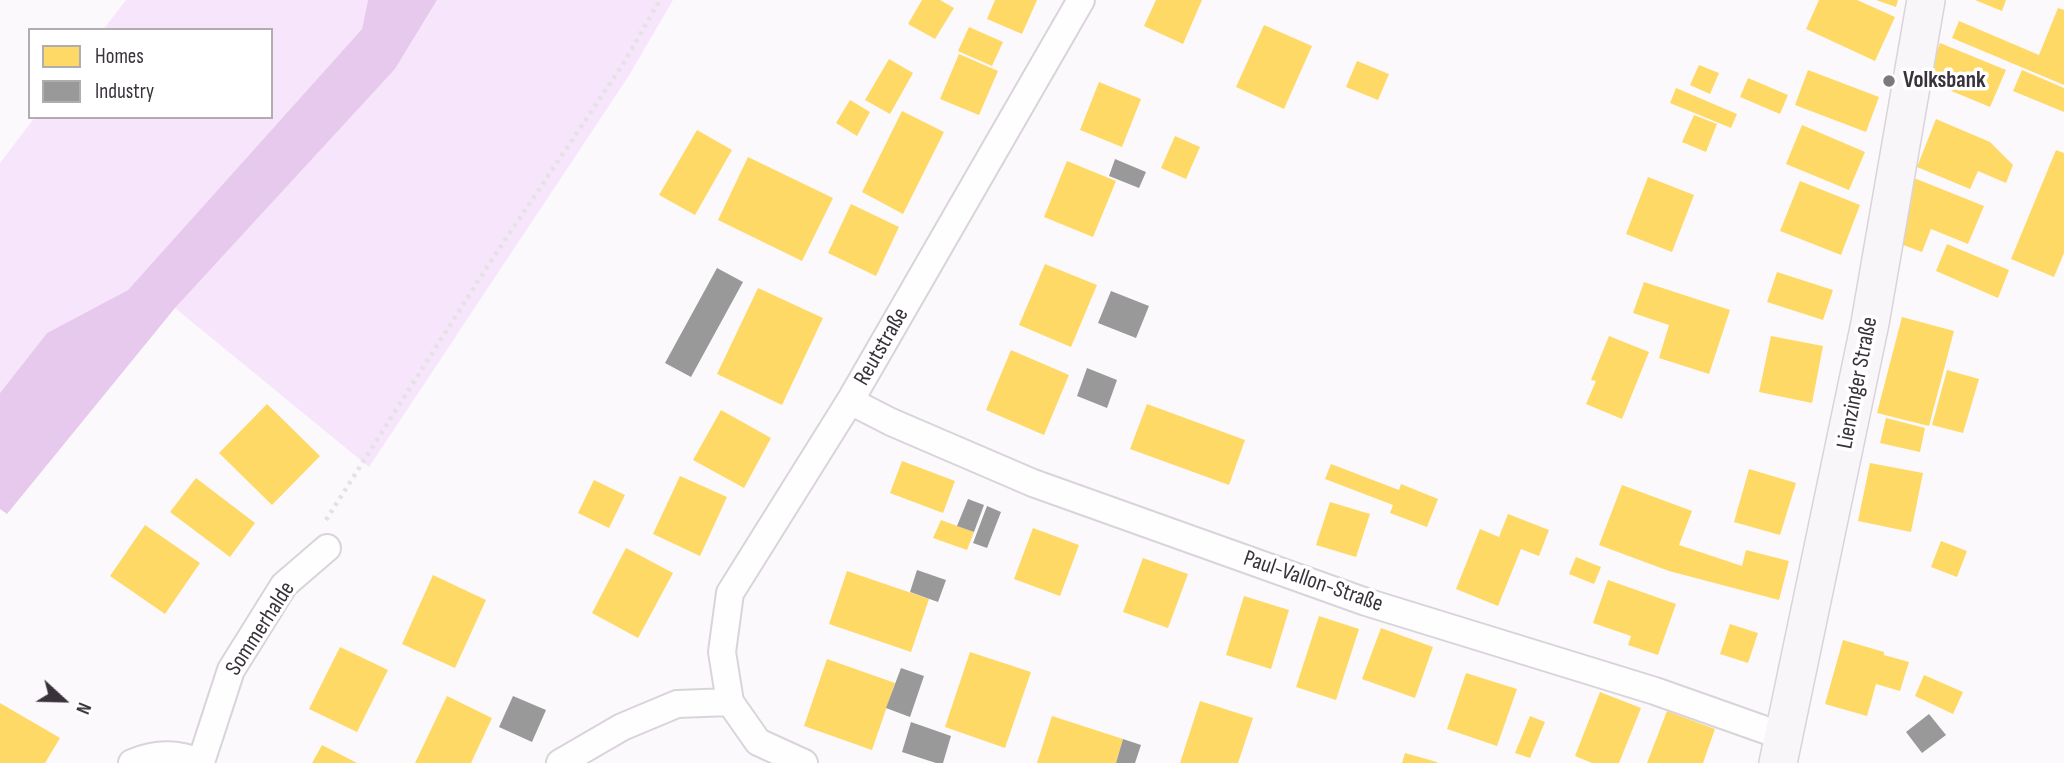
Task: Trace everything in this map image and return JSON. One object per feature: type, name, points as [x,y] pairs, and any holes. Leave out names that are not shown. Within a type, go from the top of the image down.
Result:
[{"type":"street","name":"Reutstraße","points":[[730,702],[722,652],[730,593],[850,401],[1081,0]]},
{"type":"street","name":"Lienzinger Straße","points":[[1782,750],[1870,323],[1926,0]]},
{"type":"street","name":"Paul-Vallon-Straße","points":[[850,401],[891,422],[1033,483],[1366,602],[1656,691],[1782,750]]},
{"type":"street","name":"Sommerhalde","points":[[201,762],[231,670],[284,585],[327,548]]},
{"type":"street","points":[[560,763],[622,727],[677,704],[730,702],[758,742],[804,763]]},
{"type":"street","points":[[132,763],[164,755],[201,762]]},
{"type":"path","points":[[327,548],[320,529],[487,267],[623,64],[660,0]]},
{"type":"shaded area","points":[[126,0],[368,0],[362,29],[128,290],[47,333],[0,393],[0,163],[33,119],[273,119],[273,28],[105,28]]},
{"type":"shaded area","points":[[368,0],[437,0],[395,69],[175,308],[7,514],[0,509],[0,393],[47,333],[128,290],[362,29]]},
{"type":"shaded area","points":[[437,0],[673,0],[628,77],[369,467],[175,308],[395,69]]},
{"type":"building: Homes","points":[[922,0],[940,0],[954,8],[935,39],[908,24]]},
{"type":"building: Homes","points":[[995,0],[1037,0],[1022,34],[987,19]]},
{"type":"building: Homes","points":[[1156,0],[1202,0],[1183,44],[1144,26]]},
{"type":"building: Homes","points":[[1819,0],[1857,0],[1895,17],[1875,61],[1806,29]]},
{"type":"building: Homes","points":[[1876,0],[1898,0],[1896,7]]},
{"type":"building: Homes","points":[[1975,0],[2006,0],[2002,11]]},
{"type":"building: Homes","points":[[2058,8],[2064,10],[2064,85],[1952,38],[1959,21],[2039,55]]},
{"type":"building: Homes","points":[[1264,25],[1312,46],[1284,109],[1236,87]]},
{"type":"building: Homes","points":[[969,27],[1003,42],[992,66],[958,51]]},
{"type":"building: Homes","points":[[1940,43],[2006,70],[1990,107],[1925,80]]},
{"type":"building: Homes","points":[[959,54],[998,71],[979,115],[940,99]]},
{"type":"building: Homes","points":[[889,59],[913,73],[890,114],[865,100]]},
{"type":"building: Homes","points":[[1357,61],[1389,74],[1378,100],[1346,87]]},
{"type":"building: Homes","points":[[1699,65],[1719,73],[1710,94],[1690,85]]},
{"type":"building: Homes","points":[[1808,70],[1879,97],[1866,132],[1795,105]]},
{"type":"building: Homes","points":[[2022,70],[2064,88],[2064,112],[2013,91]]},
{"type":"building: Homes","points":[[1748,78],[1788,95],[1780,114],[1740,97]]},
{"type":"building: Homes","points":[[1099,82],[1141,99],[1122,147],[1080,130]]},
{"type":"building: Homes","points":[[1676,88],[1737,114],[1731,128],[1670,103]]},
{"type":"building: Homes","points":[[850,100],[870,112],[857,136],[836,123]]},
{"type":"building: Homes","points":[[902,111],[944,132],[903,214],[862,192]]},
{"type":"building: Homes","points":[[1694,115],[1717,124],[1706,152],[1682,142]]},
{"type":"building: Homes","points":[[1936,119],[1990,142],[2013,165],[2006,183],[1978,171],[1970,189],[1917,167]]},
{"type":"building: Homes","points":[[1802,125],[1865,152],[1849,190],[1786,164]]},
{"type":"building: Homes","points":[[697,130],[732,150],[695,215],[659,195]]},
{"type":"building: Homes","points":[[1175,136],[1200,147],[1186,179],[1161,168]]},
{"type":"building: Homes","points":[[2056,150],[2064,153],[2064,253],[2054,277],[2011,259]]},
{"type":"building: Homes","points":[[748,157],[833,198],[802,261],[718,220]]},
{"type":"building: Homes","points":[[1067,161],[1116,181],[1093,237],[1044,217]]},
{"type":"building: Homes","points":[[1648,177],[1694,195],[1672,252],[1626,234]]},
{"type":"building: Homes","points":[[1914,178],[1984,206],[1968,244],[1931,229],[1922,252],[1890,240]]},
{"type":"building: Homes","points":[[1800,181],[1860,205],[1841,255],[1780,231]]},
{"type":"building: Homes","points":[[851,204],[899,227],[876,276],[828,253]]},
{"type":"building: Homes","points":[[1947,244],[2009,270],[1998,298],[1936,271]]},
{"type":"building: Homes","points":[[1045,264],[1097,285],[1071,347],[1019,325]]},
{"type":"building: Homes","points":[[1777,272],[1833,290],[1823,320],[1767,302]]},
{"type":"building: Homes","points":[[1644,282],[1730,310],[1709,374],[1659,358],[1669,325],[1633,313]]},
{"type":"building: Homes","points":[[758,288],[823,318],[782,405],[717,374]]},
{"type":"building: Homes","points":[[1902,317],[1954,331],[1929,426],[1877,413]]},
{"type":"building: Homes","points":[[1609,336],[1649,352],[1622,419],[1586,404],[1596,381],[1591,380]]},
{"type":"building: Homes","points":[[1771,336],[1823,346],[1812,403],[1759,392]]},
{"type":"building: Homes","points":[[1011,350],[1069,375],[1044,435],[986,410]]},
{"type":"building: Homes","points":[[1947,370],[1979,379],[1963,433],[1932,425]]},
{"type":"building: Homes","points":[[267,404],[320,456],[272,505],[219,453]]},
{"type":"building: Homes","points":[[1147,404],[1245,440],[1229,485],[1130,449]]},
{"type":"building: Homes","points":[[721,410],[771,438],[744,488],[693,460]]},
{"type":"building: Homes","points":[[1886,418],[1925,428],[1920,452],[1880,443]]},
{"type":"building: Homes","points":[[902,461],[955,481],[943,513],[890,493]]},
{"type":"building: Homes","points":[[1870,463],[1923,473],[1911,532],[1858,521]]},
{"type":"building: Homes","points":[[1331,464],[1399,490],[1401,484],[1438,499],[1427,527],[1390,513],[1393,505],[1325,479]]},
{"type":"building: Homes","points":[[1749,469],[1796,483],[1780,535],[1734,522]]},
{"type":"building: Homes","points":[[680,476],[727,497],[700,556],[653,534]]},
{"type":"building: Homes","points":[[196,478],[255,523],[230,557],[170,512]]},
{"type":"building: Homes","points":[[594,480],[625,495],[609,528],[578,513]]},
{"type":"building: Homes","points":[[1622,485],[1692,511],[1679,545],[1742,566],[1746,550],[1789,561],[1779,600],[1669,571],[1599,545]]},
{"type":"building: Homes","points":[[1330,502],[1370,514],[1356,557],[1316,545]]},
{"type":"building: Homes","points":[[1508,514],[1549,530],[1539,556],[1521,549],[1498,606],[1456,589],[1480,529],[1499,537]]},
{"type":"building: Homes","points":[[941,520],[974,532],[967,550],[933,538]]},
{"type":"building: Homes","points":[[145,525],[200,563],[165,614],[110,576]]},
{"type":"building: Homes","points":[[1033,528],[1079,545],[1060,596],[1014,579]]},
{"type":"building: Homes","points":[[1941,541],[1967,551],[1957,577],[1931,567]]},
{"type":"building: Homes","points":[[626,548],[673,573],[638,638],[592,613]]},
{"type":"building: Homes","points":[[1576,557],[1601,567],[1594,584],[1569,574]]},
{"type":"building: Homes","points":[[1143,558],[1188,574],[1168,628],[1123,612]]},
{"type":"building: Homes","points":[[847,571],[929,599],[911,652],[829,624]]},
{"type":"building: Homes","points":[[433,575],[486,600],[455,668],[402,644]]},
{"type":"building: Homes","points":[[1608,580],[1676,604],[1658,655],[1628,645],[1631,636],[1593,623]]},
{"type":"building: Homes","points":[[1244,596],[1289,610],[1271,669],[1226,655]]},
{"type":"building: Homes","points":[[1319,616],[1359,629],[1336,700],[1296,687]]},
{"type":"building: Homes","points":[[1730,624],[1758,633],[1748,663],[1720,654]]},
{"type":"building: Homes","points":[[1381,628],[1433,647],[1415,698],[1362,679]]},
{"type":"building: Homes","points":[[1843,640],[1909,662],[1900,691],[1876,684],[1867,716],[1825,704]]},
{"type":"building: Homes","points":[[340,647],[388,670],[357,732],[309,709]]},
{"type":"building: Homes","points":[[970,652],[1031,672],[1005,748],[945,727]]},
{"type":"building: Homes","points":[[827,659],[895,683],[872,750],[804,726]]},
{"type":"building: Homes","points":[[1466,673],[1517,689],[1497,746],[1447,729]]},
{"type":"building: Homes","points":[[1924,675],[1963,692],[1953,714],[1915,696]]},
{"type":"building: Homes","points":[[1600,692],[1641,708],[1619,763],[1592,763],[1575,756]]},
{"type":"building: Homes","points":[[447,696],[492,718],[471,763],[415,763]]},
{"type":"building: Homes","points":[[1200,701],[1253,718],[1238,763],[1180,763]]},
{"type":"building: Homes","points":[[0,703],[60,738],[45,763],[0,763]]},
{"type":"building: Homes","points":[[1667,711],[1715,729],[1703,763],[1647,763]]},
{"type":"building: Homes","points":[[1052,716],[1123,739],[1116,763],[1037,763]]},
{"type":"building: Homes","points":[[1530,716],[1545,722],[1530,758],[1515,753]]},
{"type":"building: Homes","points":[[322,745],[357,763],[312,763]]},
{"type":"building: Homes","points":[[1405,753],[1437,762],[1437,763],[1402,763]]},
{"type":"building: Industry","points":[[1115,159],[1146,172],[1139,188],[1109,176]]},
{"type":"building: Industry","points":[[717,268],[743,282],[691,377],[665,363]]},
{"type":"building: Industry","points":[[1111,291],[1149,306],[1136,338],[1098,323]]},
{"type":"building: Industry","points":[[1087,368],[1117,380],[1107,408],[1077,396]]},
{"type":"building: Industry","points":[[968,499],[984,505],[974,532],[957,526]]},
{"type":"building: Industry","points":[[987,506],[1001,512],[987,548],[973,543]]},
{"type":"building: Industry","points":[[917,570],[946,580],[938,602],[910,592]]},
{"type":"building: Industry","points":[[901,668],[924,676],[910,717],[886,708]]},
{"type":"building: Industry","points":[[513,696],[546,710],[532,742],[499,727]]},
{"type":"building: Industry","points":[[1929,714],[1946,735],[1922,753],[1906,732]]},
{"type":"building: Industry","points":[[911,722],[951,736],[943,763],[902,752]]},
{"type":"building: Industry","points":[[1123,739],[1141,745],[1135,763],[1116,763]]},
{"type":"place","name":"Volksbank","points":[[1889,81]]}]
